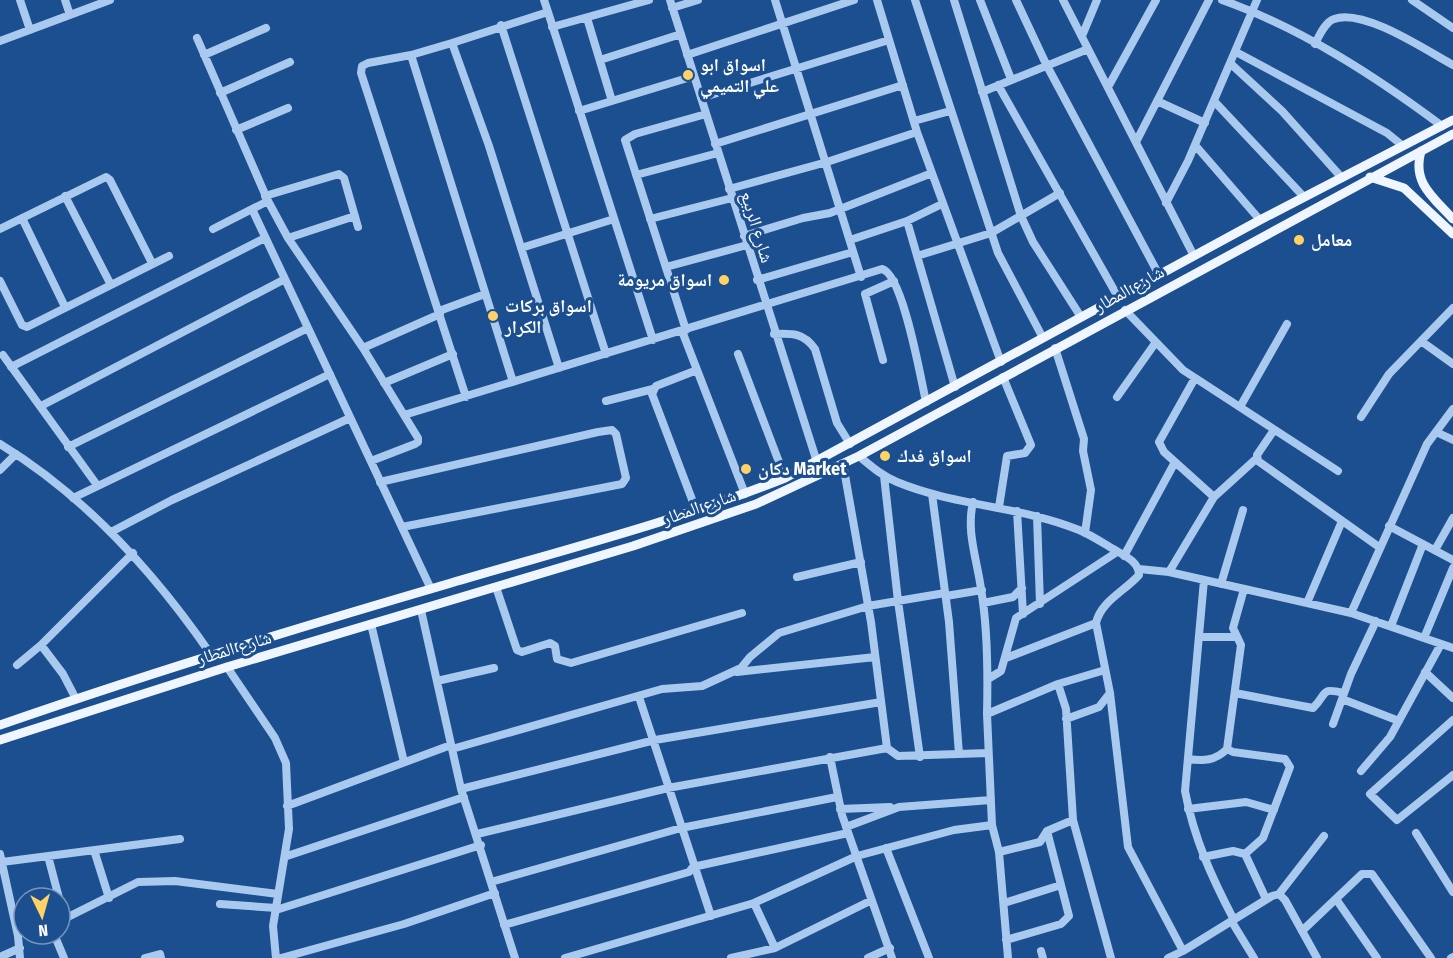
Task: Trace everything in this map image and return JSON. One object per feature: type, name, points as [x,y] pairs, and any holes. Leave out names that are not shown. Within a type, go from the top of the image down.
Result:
[{"type":"main road","name":"شارع المطار","points":[[0,724],[212,656],[617,535],[745,494],[785,478],[1260,220],[1453,120]]},
{"type":"main road","name":"شارع المطار","points":[[3,739],[227,667],[724,517],[859,456],[1453,134]]},
{"type":"main road","points":[[1421,151],[1417,169],[1422,183],[1451,217]]},
{"type":"main road","points":[[1370,177],[1404,188],[1453,234]]},
{"type":"main road","points":[[1441,222],[1443,216],[1451,217]]},
{"type":"main road","points":[[1222,241],[1221,248],[1229,254]]},
{"type":"main road","points":[[1196,255],[1205,260],[1204,267]]},
{"type":"main road","points":[[969,379],[969,386],[976,392]]},
{"type":"main road","points":[[952,388],[955,403]]},
{"type":"main road","points":[[644,526],[642,534],[648,541]]},
{"type":"main road","points":[[617,535],[622,541],[622,549]]},
{"type":"main road","points":[[23,717],[22,723],[28,731]]},
{"type":"main road","points":[[0,724],[6,731],[3,739]]},
{"type":"street","points":[[20,0],[30,30]]},
{"type":"street","points":[[65,0],[70,15]]},
{"type":"street","points":[[0,41],[110,0]]},
{"type":"street","points":[[544,0],[653,340]]},
{"type":"street","points":[[552,27],[649,0]]},
{"type":"street","points":[[671,4],[698,0]]},
{"type":"street","points":[[775,0],[861,277]]},
{"type":"street","points":[[687,55],[854,0]]},
{"type":"street","points":[[877,0],[917,132],[1001,362]]},
{"type":"street","points":[[915,0],[998,254],[1043,338]]},
{"type":"street","points":[[954,0],[1021,216],[1033,242],[1081,317]]},
{"type":"street","points":[[980,0],[1011,79]]},
{"type":"street","points":[[1016,0],[1046,64],[1159,275]]},
{"type":"street","points":[[1063,0],[1196,255]]},
{"type":"street","points":[[1082,36],[1097,0]]},
{"type":"street","points":[[1108,87],[1156,0]]},
{"type":"street","points":[[1136,142],[1209,0]]},
{"type":"street","points":[[1222,0],[1315,44],[1377,78],[1442,126]]},
{"type":"street","points":[[1167,203],[1195,146],[1257,0]]},
{"type":"street","points":[[1414,0],[1453,28]]},
{"type":"street","name":"شارع الربيع","points":[[671,4],[774,334],[817,462]]},
{"type":"street","points":[[466,397],[361,73],[362,66],[411,56],[501,25],[548,12]]},
{"type":"street","points":[[587,18],[612,101]]},
{"type":"street","points":[[1315,44],[1328,23],[1334,19],[1347,18],[1376,23],[1453,65]]},
{"type":"street","points":[[501,25],[606,354]]},
{"type":"street","points":[[204,55],[266,28]]},
{"type":"street","points":[[600,60],[681,34]]},
{"type":"street","points":[[197,38],[266,198],[288,238],[363,348],[418,442],[371,461]]},
{"type":"street","points":[[701,98],[889,40]]},
{"type":"street","points":[[452,43],[559,368]]},
{"type":"street","points":[[982,92],[1046,64],[1088,49]]},
{"type":"street","points":[[1236,52],[1387,133],[1403,146]]},
{"type":"street","points":[[411,56],[513,382]]},
{"type":"street","points":[[220,93],[290,62]]},
{"type":"street","points":[[1231,64],[1282,111],[1342,178]]},
{"type":"street","points":[[579,111],[694,76]]},
{"type":"street","points":[[636,175],[903,85]]},
{"type":"street","points":[[998,85],[1118,297]]},
{"type":"street","points":[[1157,101],[1205,123]]},
{"type":"street","points":[[1214,101],[1304,197]]},
{"type":"street","points":[[236,130],[288,108]]},
{"type":"street","points":[[914,121],[950,111]]},
{"type":"street","points":[[706,114],[625,140],[697,370],[745,494]]},
{"type":"street","points":[[729,189],[827,162],[917,132]]},
{"type":"street","points":[[1195,146],[1260,220]]},
{"type":"street","points":[[744,236],[840,209],[932,173]]},
{"type":"street","points":[[213,229],[252,209],[266,198],[339,174],[344,178],[358,227]]},
{"type":"street","points":[[0,230],[106,177],[110,180],[152,263]]},
{"type":"street","points":[[917,256],[991,233],[1060,193]]},
{"type":"street","points":[[65,196],[111,285]]},
{"type":"street","points":[[650,219],[732,198]]},
{"type":"street","points":[[850,240],[907,221],[942,204]]},
{"type":"street","points":[[252,209],[431,589]]},
{"type":"street","points":[[288,238],[355,216]]},
{"type":"street","points":[[22,218],[65,307]]},
{"type":"street","points":[[521,248],[614,219]]},
{"type":"street","points":[[907,221],[952,388]]},
{"type":"street","points":[[11,367],[265,238]]},
{"type":"street","points":[[666,267],[747,245]]},
{"type":"street","points":[[757,280],[853,252]]},
{"type":"street","points":[[0,281],[24,327],[170,256]]},
{"type":"street","points":[[404,415],[882,269],[887,270],[894,281],[902,302],[926,402]]},
{"type":"street","points":[[41,406],[285,279]]},
{"type":"street","points":[[883,360],[865,294],[894,281]]},
{"type":"street","points":[[363,348],[485,294]]},
{"type":"street","points":[[1361,417],[1389,374],[1453,308]]},
{"type":"street","points":[[1125,310],[1183,370],[1338,471]]},
{"type":"street","points":[[1240,407],[1287,324]]},
{"type":"street","points":[[68,447],[308,328]]},
{"type":"street","points":[[774,334],[801,335],[815,349],[837,423],[850,444]]},
{"type":"street","points":[[1421,341],[1453,364]]},
{"type":"street","points":[[1117,397],[1156,342]]},
{"type":"street","points":[[1055,348],[1084,439],[1083,451],[1092,490],[1085,533]]},
{"type":"street","points":[[384,383],[453,354]]},
{"type":"street","points":[[738,354],[785,478]]},
{"type":"street","points":[[3,355],[97,485]]},
{"type":"street","points":[[606,401],[652,389],[697,370]]},
{"type":"street","points":[[73,498],[330,374]]},
{"type":"street","points":[[999,507],[1007,456],[1025,453],[1031,446],[1003,377]]},
{"type":"street","points":[[1196,378],[1159,442],[1164,453],[1214,497]]},
{"type":"street","points":[[652,389],[696,510]]},
{"type":"street","points":[[1351,613],[1427,444],[1453,409]]},
{"type":"street","points":[[111,532],[172,500],[350,418]]},
{"type":"street","points":[[380,482],[598,432],[612,430],[616,434],[626,470],[626,478],[622,484],[402,527]]},
{"type":"street","points":[[1169,572],[1214,497],[1257,458],[1274,430]]},
{"type":"street","points":[[1436,432],[1453,440]]},
{"type":"street","points":[[0,444],[73,498],[133,553],[176,604],[212,656]]},
{"type":"street","points":[[0,470],[16,454]]},
{"type":"street","points":[[859,456],[884,476],[932,494],[1037,516],[1085,533],[1121,554],[1139,569],[1169,572],[1351,613],[1453,648]]},
{"type":"street","points":[[1257,458],[1379,547]]},
{"type":"street","points":[[988,679],[1001,671],[1013,623],[1023,614],[1121,554],[1175,462]]},
{"type":"street","points":[[843,464],[868,606],[887,748]]},
{"type":"street","points":[[884,476],[898,601],[920,757]]},
{"type":"street","points":[[932,494],[946,594],[959,754]]},
{"type":"street","points":[[973,502],[969,526],[982,590],[988,679],[988,753],[992,825],[999,852],[1008,958]]},
{"type":"street","points":[[1221,584],[1243,510]]},
{"type":"street","points":[[1017,511],[1023,614]]},
{"type":"street","points":[[1037,516],[1040,604]]},
{"type":"street","points":[[1435,550],[1453,518]]},
{"type":"street","points":[[1307,603],[1342,521]]},
{"type":"street","points":[[1389,526],[1453,560]]},
{"type":"street","points":[[1391,626],[1424,544]]},
{"type":"street","points":[[17,665],[41,645],[133,553]]},
{"type":"street","points":[[797,577],[861,562]]},
{"type":"street","points":[[1424,638],[1453,568]]},
{"type":"street","points":[[1139,569],[1139,574],[1133,582],[1098,613],[1096,623],[1110,693],[1128,847],[1184,951]]},
{"type":"street","points":[[1204,580],[1185,791],[1188,809],[1203,857],[1233,921],[1254,958]]},
{"type":"street","points":[[495,587],[517,650],[522,651],[550,643],[555,646],[557,659],[563,663],[571,663],[742,613]]},
{"type":"street","points":[[982,603],[1006,600],[1022,588]]},
{"type":"street","points":[[1188,759],[1204,761],[1220,756],[1227,748],[1241,645],[1233,628],[1244,589]]},
{"type":"street","points":[[735,672],[778,633],[868,606],[982,590]]},
{"type":"street","points":[[421,610],[463,793],[515,958]]},
{"type":"street","points":[[1333,724],[1376,621]]},
{"type":"street","points":[[1006,658],[1096,623]]},
{"type":"street","points":[[372,624],[404,762]]},
{"type":"street","points":[[1199,637],[1237,637]]},
{"type":"street","points":[[1361,771],[1390,737],[1441,644]]},
{"type":"street","points":[[41,645],[63,674],[76,699]]},
{"type":"street","points":[[287,806],[404,762],[452,747],[662,690],[702,686],[735,672],[875,657]]},
{"type":"street","points":[[227,667],[275,738],[286,763],[290,829],[273,926],[276,958]]},
{"type":"street","points":[[437,681],[494,668]]},
{"type":"street","points":[[987,714],[1058,684],[1105,670]]},
{"type":"street","points":[[1425,672],[1453,698]]},
{"type":"street","points":[[1058,684],[1066,719],[1073,820],[1111,958]]},
{"type":"street","points":[[1234,693],[1312,708],[1324,691],[1343,696],[1399,721]]},
{"type":"street","points":[[1066,719],[1099,707],[1110,693]]},
{"type":"street","points":[[639,697],[711,916]]},
{"type":"street","points":[[287,856],[463,793],[655,740],[881,702]]},
{"type":"street","points":[[1453,720],[1370,794],[1396,820],[1453,775]]},
{"type":"street","points":[[477,834],[668,788],[830,757],[887,748],[898,756],[988,753]]},
{"type":"street","points":[[1227,748],[1233,752],[1285,759],[1289,762],[1290,767],[1263,838],[1245,854]]},
{"type":"street","points":[[830,757],[840,809],[870,901],[892,958]]},
{"type":"street","points":[[491,882],[681,828],[837,797]]},
{"type":"street","points":[[840,809],[991,800]]},
{"type":"street","points":[[1188,809],[1245,802],[1274,810]]},
{"type":"street","points":[[504,925],[689,872],[693,867],[847,830],[898,807]]},
{"type":"street","points":[[999,852],[1040,842],[1047,831],[1073,820]]},
{"type":"street","points":[[565,958],[754,903],[857,856],[954,830],[992,825]]},
{"type":"street","points":[[1006,940],[1067,920],[1069,916],[1047,831]]},
{"type":"street","points":[[1416,833],[1453,892]]},
{"type":"street","points":[[1168,958],[1184,951],[1266,899],[1279,894],[1324,836]]},
{"type":"street","points":[[12,898],[1,858],[48,856],[180,839]]},
{"type":"street","points":[[220,904],[276,909],[481,845]]},
{"type":"street","points":[[886,848],[929,958]]},
{"type":"street","points":[[94,850],[109,898]]},
{"type":"street","points":[[1203,857],[1233,851],[1245,854]]},
{"type":"street","points":[[1245,854],[1266,899]]},
{"type":"street","points":[[48,856],[56,886]]},
{"type":"street","points":[[1302,931],[1362,874],[1372,874],[1431,958]]},
{"type":"street","points":[[72,916],[138,882],[153,880],[278,894]]},
{"type":"street","points":[[1004,903],[1061,885]]},
{"type":"street","points":[[281,958],[404,924],[495,893]]},
{"type":"street","points":[[1279,894],[1317,958]]},
{"type":"street","points":[[1336,899],[1377,958]]},
{"type":"street","points":[[731,958],[753,955],[775,948],[870,901]]},
{"type":"street","points":[[754,903],[775,948]]},
{"type":"street","points":[[0,957],[20,948],[20,958]]},
{"type":"street","points":[[868,958],[890,948]]},
{"type":"street","points":[[145,958],[160,954],[161,958]]},
{"type":"place","name":"اسواق ابو علي التميمي","points":[[688,75]]},
{"type":"place","name":"معامل","points":[[1299,240]]},
{"type":"place","name":"اسواق مريومة","points":[[724,280]]},
{"type":"place","name":"اسواق بركات الكرار","points":[[493,316]]},
{"type":"place","name":"اسواق فدك","points":[[885,456]]},
{"type":"place","name":"دكان Market","points":[[746,469]]}]
